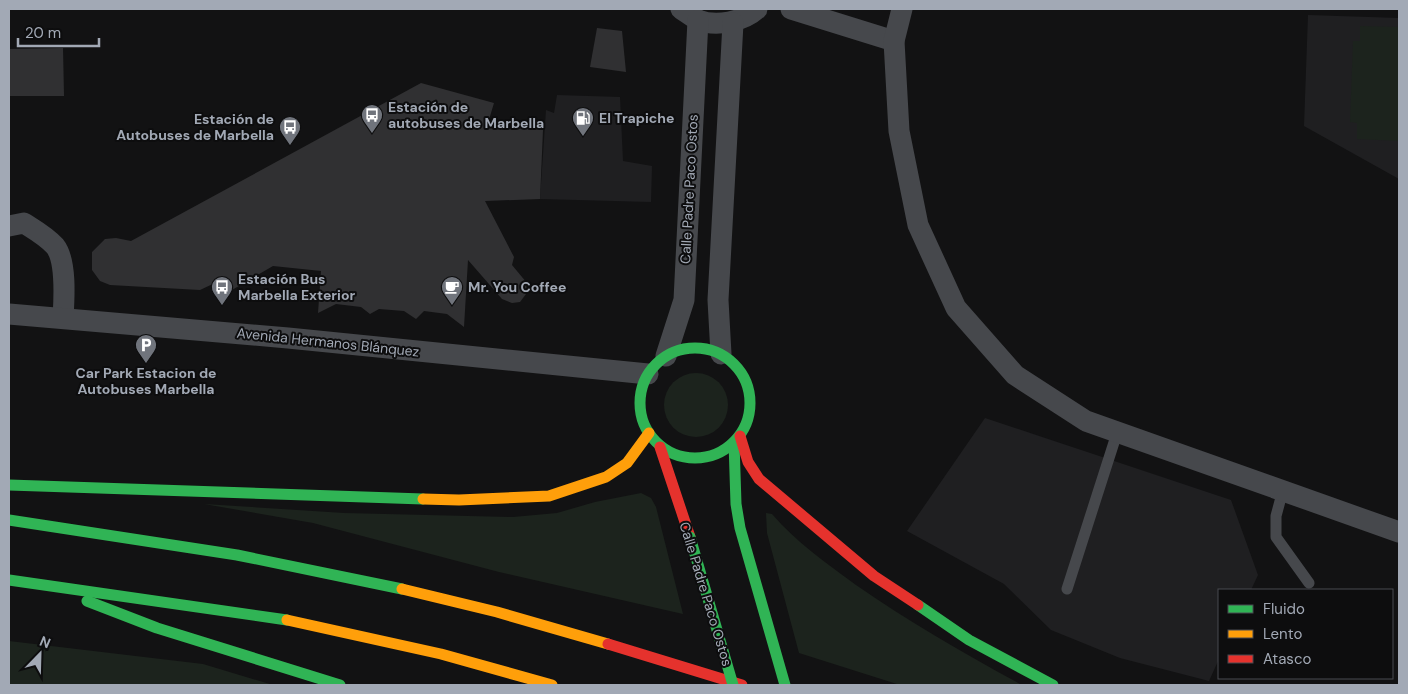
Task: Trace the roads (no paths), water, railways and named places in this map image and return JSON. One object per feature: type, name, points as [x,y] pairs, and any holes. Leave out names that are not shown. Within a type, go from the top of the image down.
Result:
[{"type":"main road","points":[[703,348],[721,354],[736,366],[746,382],[751,400],[749,419],[737,439],[727,449],[711,457],[693,459],[676,455],[660,446],[649,433],[641,417],[640,399],[648,374],[666,356],[684,349],[703,348]]},
{"type":"main road","points":[[9,485],[459,500],[549,496],[606,477],[627,463],[649,433]]},
{"type":"main road","points":[[737,439],[736,504],[740,528],[785,685]]},
{"type":"main road","points":[[737,439],[759,479],[874,576],[969,640],[1053,685]]},
{"type":"main road","name":"Calle Padre Paco Ostos","points":[[660,446],[690,537],[733,685]]},
{"type":"main road","points":[[9,520],[128,536],[283,564],[452,601],[621,648],[742,685]]},
{"type":"main road","points":[[9,580],[267,616],[441,654],[552,685]]},
{"type":"main road","points":[[44,584],[157,628],[340,685]]},
{"type":"street","points":[[689,14],[732,23],[751,15],[757,9]]},
{"type":"street","points":[[791,9],[894,41]]},
{"type":"street","points":[[902,9],[894,41],[899,131],[918,225],[956,308],[1015,375],[1086,421],[1399,532]]},
{"type":"street","name":"Calle Padre Paco Ostos","points":[[666,356],[684,300],[689,14]]},
{"type":"street","points":[[721,354],[718,300],[732,23]]},
{"type":"street","points":[[9,226],[24,223],[42,233],[57,248],[65,285],[63,318]]},
{"type":"street","name":"Avenida Hermanos Blánquez","points":[[9,314],[288,338],[648,374]]},
{"type":"lane","points":[[1067,589],[1118,433]]},
{"type":"lane","points":[[1283,490],[1276,516],[1276,537],[1309,583]]},
{"type":"place","name":"Estación de autobuses de Marbella","points":[[372,134]]},
{"type":"place","name":"El Trapiche","points":[[583,137]]},
{"type":"place","name":"Estación de Autobuses de Marbella","points":[[290,146]]},
{"type":"place","name":"Estación Bus Marbella Exterior","points":[[222,306]]},
{"type":"place","name":"Mr. You Coffee","points":[[452,306]]},
{"type":"place","name":"Car Park Estacion de Autobuses Marbella","points":[[146,364]]}]
